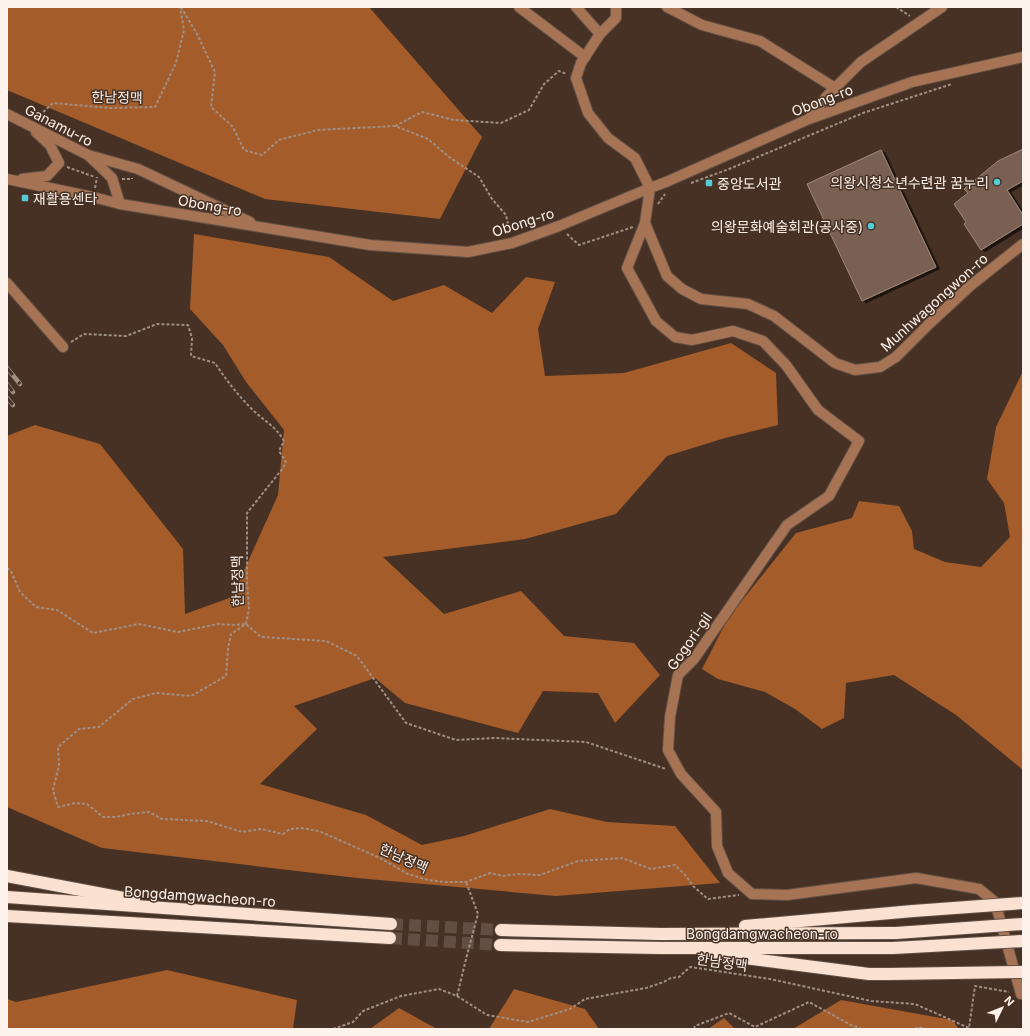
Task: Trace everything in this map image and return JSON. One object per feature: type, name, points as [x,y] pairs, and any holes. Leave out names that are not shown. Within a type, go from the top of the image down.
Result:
[{"type":"highway","points":[[7,876],[190,911]]},
{"type":"highway","name":"Bongdamgwacheon-ro","points":[[7,897],[391,924]]},
{"type":"highway","points":[[660,934],[1023,902]]},
{"type":"highway","points":[[7,916],[390,938]]},
{"type":"highway","name":"Bongdamgwacheon-ro","points":[[501,930],[660,934],[896,932],[1023,924]]},
{"type":"highway","name":"Bongdamgwacheon-ro","points":[[500,945],[660,948],[893,948],[1023,941]]},
{"type":"highway","points":[[660,948],[869,974],[1023,972]]},
{"type":"street","points":[[519,7],[585,57]]},
{"type":"street","points":[[576,7],[600,34]]},
{"type":"street","points":[[616,7],[616,18],[600,34],[581,63],[576,78],[588,113],[608,138],[635,158],[650,188],[645,223]]},
{"type":"street","points":[[668,7],[702,25],[760,41],[835,88]]},
{"type":"street","points":[[809,118],[835,88],[861,62],[942,7]]},
{"type":"street","name":"Obong-ro","points":[[9,179],[120,204],[262,228],[370,245],[468,252],[512,243],[559,226],[666,182],[809,118],[912,82],[1023,57]]},
{"type":"street","name":"Ganamu-ro","points":[[7,114],[88,155],[112,178],[120,204]]},
{"type":"street","points":[[9,179],[47,176],[59,164],[50,145],[29,125]]},
{"type":"street","points":[[88,155],[138,169],[262,228]]},
{"type":"street","name":"Munhwagongwon-ro","points":[[645,223],[667,276],[682,289],[702,299],[748,304],[774,316],[835,363],[855,370],[880,366],[896,357],[970,286],[1023,244]]},
{"type":"street","name":"Gogori-gil","points":[[645,223],[627,268],[656,320],[675,337],[692,340],[733,331],[763,341],[786,365],[818,410],[859,440],[829,496],[787,524],[694,658],[678,675],[670,717],[668,750],[681,774],[716,812],[717,846],[728,873],[752,894]]},
{"type":"street","points":[[7,283],[63,347]]},
{"type":"street","points":[[752,894],[787,895],[916,878],[979,889],[995,902],[1022,994]]},
{"type":"street","points":[[995,902],[1023,898]]},
{"type":"path","name":"한남정맥","points":[[29,125],[53,103],[110,108],[154,107],[176,63],[184,30],[181,7]]},
{"type":"path","points":[[181,7],[197,34],[215,72],[211,107],[233,127],[244,150],[262,155],[279,140],[318,130],[395,126],[422,112],[454,120],[501,123],[529,110],[544,84],[559,71],[576,78]]},
{"type":"path","points":[[896,7],[919,23]]},
{"type":"path","points":[[687,185],[863,113],[955,83]]},
{"type":"path","points":[[395,126],[428,139],[449,157],[479,177],[492,198],[506,215],[512,243]]},
{"type":"path","points":[[658,205],[666,193]]},
{"type":"path","points":[[559,226],[580,245],[645,223]]},
{"type":"path","name":"한남정맥","points":[[63,347],[84,334],[126,336],[157,324],[188,325],[192,338],[191,356],[215,363],[243,399],[280,434],[284,441],[279,452],[286,462],[283,468],[247,513],[247,581],[249,609],[246,624],[231,634],[228,649],[226,676],[191,696],[156,692],[133,699],[99,728],[79,729],[58,747],[59,765],[53,790],[58,807],[75,803],[87,804],[103,817],[116,817],[149,812],[162,819],[207,821],[242,832],[261,829],[283,834],[290,829],[301,828],[319,831],[382,859],[408,874],[428,880],[466,882],[490,873],[503,876],[517,874],[540,875],[578,861],[622,858],[651,869],[675,865],[693,886],[708,899],[752,894]]},
{"type":"path","points":[[7,568],[11,572],[20,592],[36,607],[57,610],[93,633],[139,624],[178,632],[218,624],[246,624],[261,637],[326,641],[357,656],[406,723],[456,740],[494,738],[586,742],[681,774]]},
{"type":"path","points":[[457,996],[478,914],[466,882]]},
{"type":"path","name":"한남정맥","points":[[333,1029],[353,1022],[364,1011],[401,996],[439,989],[457,996],[486,1015],[528,1022],[570,1009],[585,1000],[646,988],[671,978],[679,977],[690,967],[770,979],[871,1000],[915,1004],[968,1029],[976,986],[1022,994]]},
{"type":"path","points":[[694,1029],[694,1026],[729,1013],[755,1027],[809,1002],[851,1025],[862,1029]]},
{"type":"path","points":[[915,1029],[919,1027],[925,1029]]},
{"type":"shaded area","points":[[7,7],[369,7],[482,137],[440,219],[265,199],[7,90]]},
{"type":"shaded area","points":[[194,234],[329,257],[393,301],[444,285],[492,313],[526,277],[555,282],[538,329],[545,376],[624,373],[731,343],[776,373],[778,425],[725,438],[667,456],[616,514],[525,539],[383,557],[444,614],[521,591],[564,636],[634,643],[660,675],[615,723],[598,693],[543,691],[518,733],[405,703],[375,678],[294,706],[317,729],[260,784],[366,815],[422,845],[464,836],[550,809],[607,822],[675,826],[720,883],[556,896],[357,878],[102,848],[7,807],[7,436],[35,425],[100,444],[183,549],[185,614],[232,597],[278,495],[284,430],[246,382],[223,345],[190,309]]},
{"type":"shaded area","points":[[1023,371],[1023,770],[956,715],[894,675],[846,683],[844,718],[822,729],[795,709],[765,692],[718,679],[702,669],[728,618],[796,533],[852,518],[859,501],[899,506],[912,531],[914,549],[945,562],[981,567],[1010,537],[1004,503],[987,479],[996,427]]},
{"type":"shaded area","points":[[167,970],[297,1000],[293,1029],[7,1029],[7,999],[16,1002]]},
{"type":"shaded area","points":[[514,989],[585,1009],[599,1029],[489,1029]]},
{"type":"shaded area","points":[[841,1000],[952,1020],[959,1029],[793,1029]]},
{"type":"shaded area","points":[[399,1008],[437,1029],[370,1029]]},
{"type":"shaded area","points":[[724,1018],[735,1029],[708,1029]]},
{"type":"building","points":[[1023,149],[1023,181],[1007,190],[1023,215],[1023,224],[981,250],[964,224],[966,222],[954,204],[968,193],[964,189],[998,161]]},
{"type":"building","name":"의왕문화예술회관(공사중)","points":[[881,150],[936,267],[862,301],[807,184]]},
{"type":"tunnel","points":[[391,924],[501,930]]},
{"type":"tunnel","points":[[390,938],[500,945]]},
{"type":"railway","points":[[7,368],[20,384]]},
{"type":"railway","points":[[7,384],[13,392]]},
{"type":"railway","points":[[7,398],[13,405]]},
{"type":"place","name":"의왕시청소년수련관 꿈누리","points":[[997,182]]},
{"type":"place","name":"중앙도서관","points":[[709,183]]},
{"type":"place","name":"재활용센타","points":[[25,198]]},
{"type":"place","name":"의왕문화예술회관(공사중)","points":[[871,226]]}]
